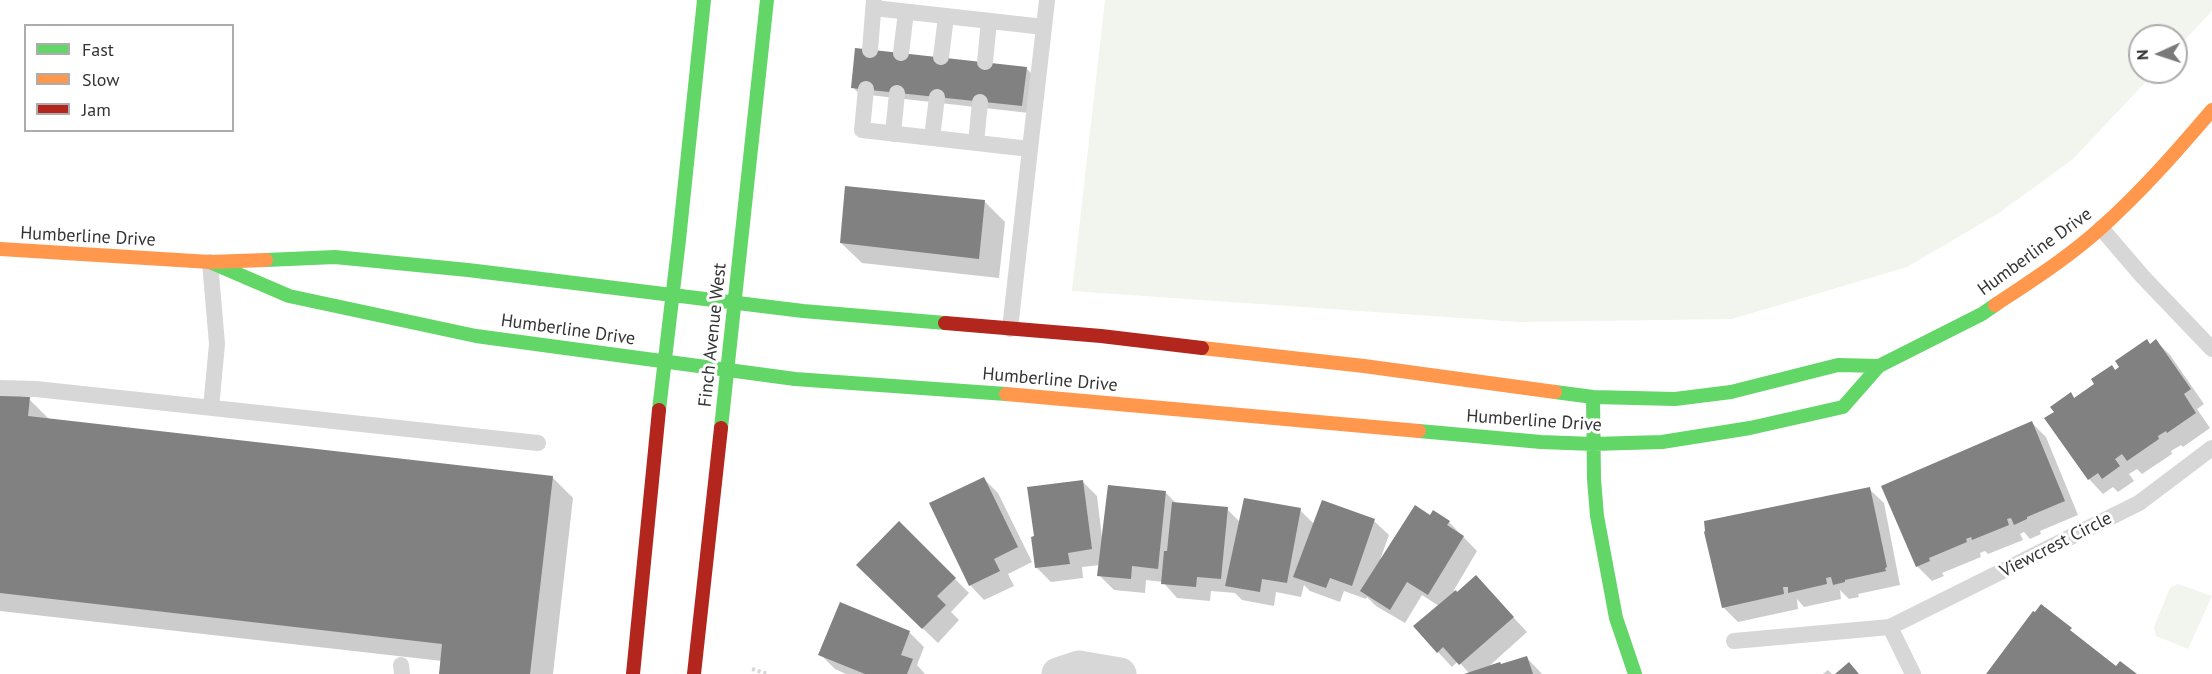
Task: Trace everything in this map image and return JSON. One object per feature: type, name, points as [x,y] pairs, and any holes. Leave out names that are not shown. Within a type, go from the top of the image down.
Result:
[{"type":"street","points":[[633,674],[704,0]]},
{"type":"street","name":"Finch Avenue West","points":[[694,674],[767,0]]},
{"type":"street","name":"Humberline Drive","points":[[210,262],[289,296],[476,336],[795,379],[1066,398],[1541,442],[1593,444],[1662,442],[1750,428],[1843,406],[1879,366],[1982,314],[2054,266],[2101,228],[2162,168],[2212,110]]},
{"type":"street","name":"Humberline Drive","points":[[0,249],[210,262],[335,257],[468,270],[803,311],[1101,336],[1593,397],[1675,399],[1731,392],[1838,365],[1879,366]]},
{"type":"street","points":[[1593,397],[1593,444],[1598,516],[1616,618],[1635,674]]},
{"type":"street","points":[[1058,674],[1079,667],[1120,674]]},
{"type":"lane","points":[[1010,329],[1047,0]]},
{"type":"lane","points":[[870,50],[874,4],[906,12],[1044,27]]},
{"type":"lane","points":[[901,53],[906,12]]},
{"type":"lane","points":[[941,57],[946,17]]},
{"type":"lane","points":[[985,62],[989,21]]},
{"type":"lane","points":[[866,89],[862,130],[1030,149]]},
{"type":"lane","points":[[892,134],[897,93]]},
{"type":"lane","points":[[932,138],[937,97]]},
{"type":"lane","points":[[976,143],[980,102]]},
{"type":"lane","points":[[2101,228],[2143,277],[2212,349]]},
{"type":"lane","points":[[210,262],[217,344],[211,408]]},
{"type":"lane","points":[[0,388],[36,389],[538,443]]},
{"type":"lane","name":"Viewcrest Circle","points":[[1734,641],[1890,627],[2139,503],[2212,448]]},
{"type":"lane","points":[[1890,627],[1913,674]]},
{"type":"path","points":[[752,669],[768,674]]},
{"type":"shaded area","points":[[1105,0],[2212,0],[2212,11],[2188,36],[2188,24],[2128,24],[2128,84],[2144,84],[2073,159],[1999,213],[1907,267],[1732,319],[1519,322],[1072,291]]},
{"type":"shaded area","points":[[2178,584],[2212,596],[2188,649],[2156,636],[2154,627],[2170,588]]},
{"type":"building","points":[[855,48],[1027,67],[1022,106],[851,88]]},
{"type":"building","points":[[845,186],[985,200],[979,259],[840,243]]},
{"type":"building","points":[[2147,339],[2150,344],[2156,339],[2191,389],[2184,394],[2196,413],[2167,433],[2166,431],[2158,436],[2159,439],[2127,461],[2122,454],[2115,459],[2120,466],[2102,479],[2098,473],[2088,480],[2044,418],[2054,412],[2050,407],[2071,392],[2074,398],[2094,384],[2091,379],[2112,365],[2115,370],[2119,367],[2115,361]]},
{"type":"building","points":[[0,394],[30,397],[28,416],[553,476],[530,674],[439,674],[442,644],[0,593]]},
{"type":"building","points":[[2032,421],[2065,501],[2014,525],[2011,518],[2007,519],[2009,525],[1972,540],[1971,537],[1966,539],[1967,542],[1929,558],[1930,561],[1916,567],[1881,486]]},
{"type":"building","points":[[984,477],[1018,547],[994,559],[1000,571],[969,586],[929,503]]},
{"type":"building","points":[[1083,480],[1092,549],[1068,553],[1070,564],[1035,568],[1031,537],[1034,536],[1027,487]]},
{"type":"building","points":[[1108,485],[1166,491],[1158,569],[1132,566],[1131,579],[1097,576]]},
{"type":"building","points":[[1870,487],[1886,571],[1833,585],[1831,577],[1826,578],[1827,584],[1788,593],[1788,587],[1783,587],[1784,594],[1722,608],[1704,532],[1704,521]]},
{"type":"building","points":[[1244,498],[1301,508],[1287,583],[1262,579],[1260,592],[1225,586]]},
{"type":"building","points":[[1322,500],[1375,519],[1352,586],[1330,578],[1326,588],[1293,577]]},
{"type":"building","points":[[1172,502],[1228,507],[1221,579],[1197,577],[1196,587],[1161,584]]},
{"type":"building","points":[[1415,505],[1430,515],[1433,510],[1450,521],[1447,525],[1464,536],[1428,595],[1407,582],[1390,610],[1360,591]]},
{"type":"building","points":[[899,521],[956,578],[937,596],[946,605],[922,629],[856,565]]},
{"type":"building","points":[[1476,575],[1514,617],[1459,665],[1443,647],[1437,653],[1413,626]]},
{"type":"building","points":[[840,602],[910,631],[901,655],[913,659],[907,674],[865,674],[818,655]]},
{"type":"building","points":[[2041,604],[2116,666],[2120,661],[2137,674],[1986,674],[2033,611],[2035,612]]},
{"type":"building","points":[[1527,656],[1533,674],[1464,674],[1500,662],[1501,664]]},
{"type":"building","points":[[1849,662],[1859,674],[1835,674]]},
{"type":"traffic: fast","points":[[659,410],[704,0]]},
{"type":"traffic: fast","points":[[721,428],[767,0]]},
{"type":"traffic: fast","points":[[266,260],[335,257],[468,270],[803,311],[945,323]]},
{"type":"traffic: fast","points":[[210,262],[289,296],[476,336],[795,379],[1006,394]]},
{"type":"traffic: fast","points":[[1419,431],[1541,442],[1593,444],[1662,442],[1750,428],[1843,407],[1879,366],[1982,314],[1995,305]]},
{"type":"traffic: fast","points":[[1555,392],[1593,397],[1675,399],[1731,392],[1838,365],[1879,366]]},
{"type":"traffic: fast","points":[[1593,397],[1597,516],[1616,618],[1635,674]]},
{"type":"traffic: slow","points":[[1995,305],[2063,259],[2102,227],[2145,185],[2212,110]]},
{"type":"traffic: slow","points":[[0,249],[210,262],[266,260]]},
{"type":"traffic: slow","points":[[1202,348],[1364,366],[1555,392]]},
{"type":"traffic: slow","points":[[1006,394],[1419,431]]},
{"type":"traffic: jam","points":[[945,323],[1101,336],[1202,348]]},
{"type":"traffic: jam","points":[[633,674],[659,410]]},
{"type":"traffic: jam","points":[[694,674],[721,428]]}]
